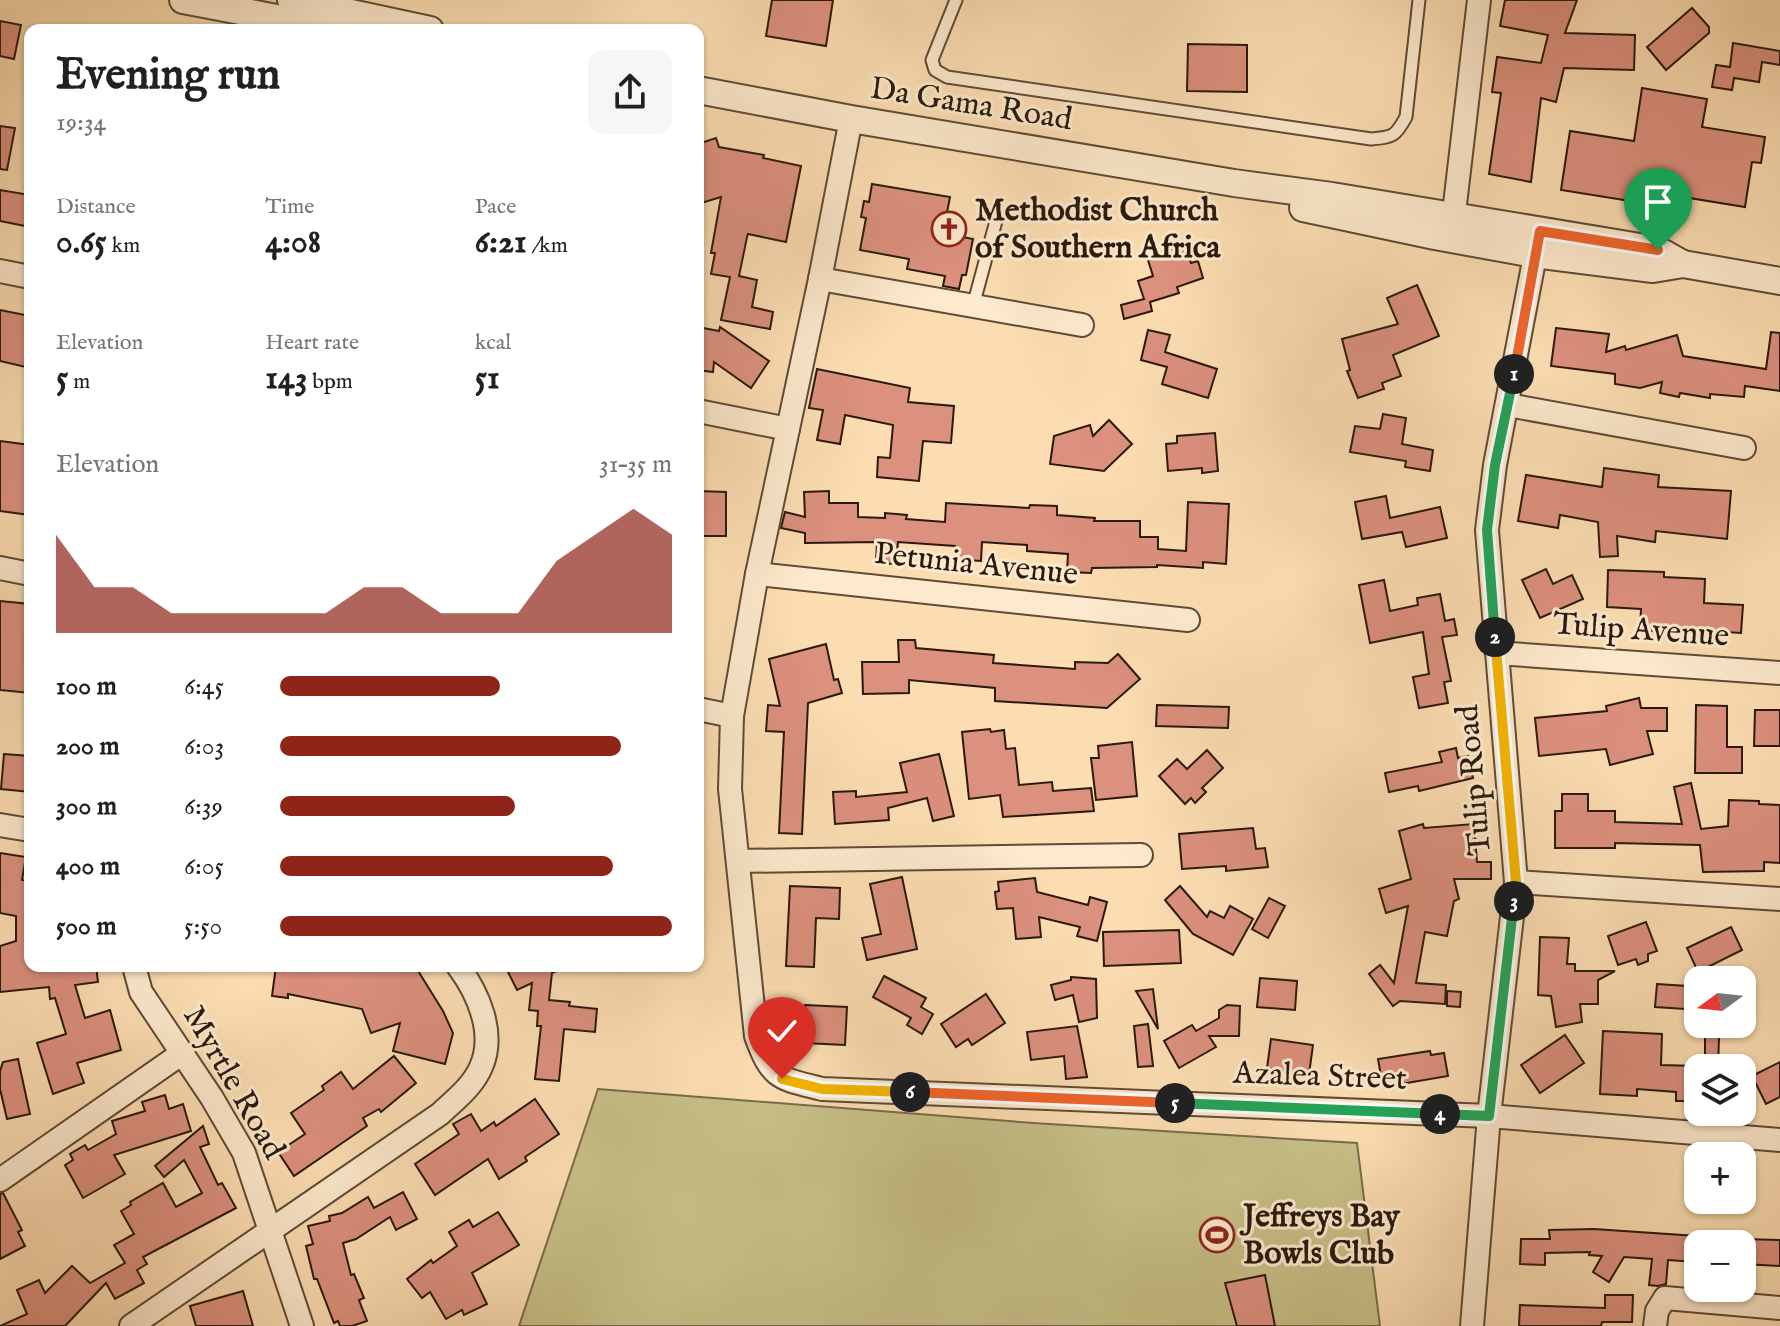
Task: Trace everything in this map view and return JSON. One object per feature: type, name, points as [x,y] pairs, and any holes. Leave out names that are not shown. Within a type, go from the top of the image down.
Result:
[{"type":"street","points":[[183,0],[388,24]]},
{"type":"street","points":[[1452,228],[1479,0]]},
{"type":"street","points":[[296,11],[325,24]]},
{"type":"street","name":"Da Gama Road","points":[[704,91],[1234,183],[1272,201],[1537,243],[1653,269],[1683,264],[1780,281]]},
{"type":"street","points":[[851,119],[757,574],[732,716],[730,789],[738,861],[1141,855]]},
{"type":"street","name":"Tulip Road","points":[[1472,1326],[1489,1116],[1516,882],[1487,530],[1495,465],[1537,243]]},
{"type":"street","points":[[0,271],[24,276]]},
{"type":"street","points":[[820,279],[1082,325]]},
{"type":"street","points":[[1508,405],[1744,448]]},
{"type":"street","points":[[704,412],[788,429]]},
{"type":"street","points":[[0,568],[24,573]]},
{"type":"street","name":"Petunia Avenue","points":[[757,574],[1188,620]]},
{"type":"street","name":"Tulip Avenue","points":[[1497,653],[1780,673]]},
{"type":"street","points":[[704,710],[732,716]]},
{"type":"street","points":[[0,825],[24,829]]},
{"type":"street","name":"Azalea Street","points":[[738,861],[756,1036],[766,1065],[782,1079],[822,1089],[1489,1116],[1780,1140]]},
{"type":"street","points":[[1516,882],[1780,899]]},
{"type":"street","name":"Myrtle Road","points":[[136,972],[141,992],[212,1098],[244,1153],[302,1326]]},
{"type":"street","points":[[131,1326],[440,1114],[463,1093],[482,1066],[486,1041],[484,1015],[462,972]]},
{"type":"street","points":[[0,1180],[181,1054]]},
{"type":"street","points":[[1655,1326],[1657,1311],[1665,1298],[1780,1308]]},
{"type":"lane","points":[[956,0],[932,60],[935,70],[947,77],[1371,139],[1397,133],[1406,117],[1419,0]]},
{"type":"lane","points":[[973,306],[996,221]]},
{"type":"shaded area","points":[[598,1089],[1033,1123],[1357,1143],[1380,1326],[519,1326]]},
{"type":"building","points":[[772,0],[833,0],[826,46],[766,36]]},
{"type":"building","points":[[1505,0],[1577,0],[1565,33],[1635,35],[1634,70],[1564,68],[1556,102],[1541,98],[1531,182],[1489,174],[1501,93],[1492,92],[1497,57],[1541,63],[1548,35],[1500,26]]},
{"type":"building","points":[[1692,8],[1709,27],[1709,33],[1666,70],[1647,47]]},
{"type":"building","points":[[0,21],[21,25],[14,59],[0,56]]},
{"type":"building","points":[[1733,43],[1780,51],[1780,65],[1762,62],[1759,82],[1734,78],[1732,90],[1712,87],[1716,65],[1730,67]]},
{"type":"building","points":[[1188,44],[1247,45],[1247,92],[1187,91]]},
{"type":"building","points":[[1642,88],[1707,99],[1702,127],[1765,137],[1761,163],[1752,162],[1745,207],[1689,198],[1687,210],[1561,190],[1570,131],[1634,141]]},
{"type":"building","points":[[0,126],[15,128],[7,170],[0,169]]},
{"type":"building","points":[[716,138],[719,147],[801,166],[786,242],[748,234],[739,276],[757,280],[752,307],[773,312],[770,329],[721,320],[730,277],[711,274],[715,253],[711,253],[721,197],[704,202],[704,142]]},
{"type":"building","points":[[872,184],[950,197],[945,223],[949,224],[947,234],[973,239],[966,275],[962,275],[959,289],[943,286],[945,276],[907,269],[909,259],[860,250],[866,218],[861,217],[864,201],[869,202]]},
{"type":"building","points":[[0,190],[24,194],[24,226],[0,221]]},
{"type":"building","points":[[1185,245],[1191,263],[1198,261],[1203,278],[1177,287],[1179,293],[1150,302],[1152,311],[1124,319],[1121,305],[1144,299],[1138,281],[1153,276],[1147,257]]},
{"type":"building","points":[[1417,285],[1439,336],[1393,355],[1401,376],[1382,383],[1384,389],[1358,398],[1347,371],[1350,370],[1342,339],[1398,324],[1387,298]]},
{"type":"building","points":[[0,310],[24,315],[24,367],[0,361]]},
{"type":"building","points":[[720,327],[769,361],[751,388],[714,362],[713,372],[704,371],[704,328],[719,331]]},
{"type":"building","points":[[1556,328],[1609,334],[1606,352],[1625,346],[1626,350],[1677,335],[1683,356],[1766,369],[1771,332],[1780,333],[1780,391],[1745,386],[1744,397],[1710,394],[1710,398],[1680,393],[1679,397],[1660,393],[1662,382],[1640,388],[1615,384],[1615,374],[1551,366]]},
{"type":"building","points":[[1148,330],[1170,335],[1165,352],[1217,369],[1208,398],[1162,384],[1167,367],[1141,360]]},
{"type":"building","points":[[817,369],[910,388],[908,402],[954,406],[951,443],[923,441],[919,481],[877,477],[878,457],[890,458],[893,425],[845,415],[840,444],[817,440],[823,410],[809,408]]},
{"type":"building","points":[[1383,414],[1406,418],[1402,444],[1433,450],[1430,471],[1405,467],[1406,461],[1350,452],[1355,426],[1380,429]]},
{"type":"building","points":[[1109,420],[1132,444],[1104,471],[1050,464],[1054,436],[1090,425],[1093,436]]},
{"type":"building","points":[[1215,433],[1218,471],[1202,473],[1202,468],[1168,471],[1166,444],[1177,443],[1177,436]]},
{"type":"building","points":[[0,441],[24,444],[24,514],[0,511]]},
{"type":"building","points":[[1604,468],[1659,475],[1658,487],[1731,491],[1727,539],[1656,531],[1655,542],[1617,536],[1618,556],[1600,557],[1598,522],[1560,515],[1558,528],[1518,521],[1526,475],[1602,487]]},
{"type":"building","points":[[704,491],[726,492],[726,536],[704,536]]},
{"type":"building","points":[[829,491],[829,503],[858,503],[858,517],[885,518],[885,513],[907,515],[906,519],[945,522],[946,503],[1029,508],[1030,505],[1057,506],[1057,515],[1095,518],[1094,521],[1140,521],[1140,537],[1158,537],[1158,549],[1186,551],[1188,502],[1229,504],[1226,564],[1203,562],[1203,568],[1157,565],[1092,568],[1091,573],[1067,572],[1068,554],[1027,551],[1027,545],[982,542],[981,561],[954,559],[955,546],[898,542],[896,564],[876,563],[877,542],[805,543],[805,533],[781,528],[785,512],[805,517],[804,492]]},
{"type":"building","points":[[1386,496],[1390,518],[1440,507],[1447,538],[1406,547],[1402,532],[1362,539],[1355,502]]},
{"type":"building","points":[[1546,569],[1553,584],[1572,575],[1583,599],[1540,618],[1522,580]]},
{"type":"building","points":[[1608,570],[1664,572],[1664,577],[1705,579],[1704,603],[1743,605],[1741,633],[1661,628],[1661,632],[1640,630],[1641,609],[1607,607]]},
{"type":"building","points":[[1384,580],[1390,611],[1418,605],[1417,598],[1440,594],[1445,621],[1454,619],[1457,635],[1442,637],[1451,681],[1444,682],[1448,703],[1419,708],[1413,677],[1429,674],[1423,632],[1370,643],[1359,585]]},
{"type":"building","points":[[0,601],[24,603],[24,692],[0,690]]},
{"type":"building","points":[[898,640],[915,640],[916,648],[994,655],[993,663],[1075,669],[1075,662],[1108,663],[1118,654],[1140,679],[1107,708],[995,701],[995,688],[909,680],[909,693],[863,694],[862,662],[899,662]]},
{"type":"building","points":[[826,644],[834,680],[838,679],[842,693],[808,703],[802,834],[779,833],[784,732],[766,731],[768,705],[780,706],[769,659]]},
{"type":"building","points":[[1639,698],[1641,708],[1667,708],[1667,731],[1647,731],[1653,754],[1610,765],[1606,749],[1539,756],[1535,718],[1607,711],[1606,706]]},
{"type":"building","points":[[1157,705],[1229,707],[1228,728],[1156,726]]},
{"type":"building","points":[[1696,705],[1727,706],[1727,747],[1742,747],[1742,773],[1695,773]]},
{"type":"building","points":[[1755,710],[1780,710],[1780,746],[1754,746]]},
{"type":"building","points":[[990,729],[991,732],[1004,730],[1006,749],[1015,748],[1019,785],[1052,782],[1053,791],[1091,788],[1094,811],[1003,817],[1000,795],[969,799],[962,732]]},
{"type":"building","points":[[1132,742],[1137,796],[1096,800],[1091,758],[1099,758],[1098,746]]},
{"type":"building","points":[[1456,748],[1458,758],[1468,756],[1473,778],[1419,791],[1418,786],[1389,792],[1385,773],[1442,762],[1439,752]]},
{"type":"building","points":[[1207,750],[1223,768],[1202,788],[1206,792],[1195,803],[1191,798],[1185,804],[1159,776],[1177,759],[1187,769]]},
{"type":"building","points":[[4,754],[24,756],[24,791],[1,789]]},
{"type":"building","points":[[939,754],[954,816],[933,821],[927,798],[888,808],[889,820],[835,824],[833,792],[856,791],[856,797],[907,792],[900,763]]},
{"type":"building","points":[[1691,783],[1701,829],[1728,826],[1729,800],[1780,805],[1780,863],[1764,862],[1764,871],[1703,872],[1700,845],[1615,843],[1615,848],[1555,848],[1555,811],[1562,811],[1562,794],[1588,794],[1588,811],[1615,811],[1615,822],[1682,824],[1674,787]]},
{"type":"building","points":[[1423,824],[1424,828],[1474,824],[1477,862],[1491,862],[1491,879],[1454,879],[1459,899],[1454,901],[1447,936],[1425,932],[1416,983],[1446,985],[1445,1004],[1400,1001],[1393,1006],[1369,974],[1380,965],[1394,983],[1408,906],[1386,913],[1379,889],[1411,879],[1399,831]]},
{"type":"building","points":[[1253,828],[1256,849],[1265,848],[1268,867],[1226,871],[1226,866],[1182,869],[1179,834]]},
{"type":"building","points":[[0,853],[24,857],[24,972],[97,972],[98,982],[75,985],[85,1018],[110,1010],[121,1050],[77,1063],[84,1083],[53,1094],[37,1043],[66,1034],[55,998],[50,999],[49,987],[0,992],[0,946],[16,941],[16,916],[0,913]]},
{"type":"building","points":[[902,877],[917,949],[867,960],[862,938],[881,934],[870,884]]},
{"type":"building","points":[[1035,878],[1037,892],[1088,905],[1090,897],[1107,902],[1097,941],[1077,936],[1080,927],[1039,917],[1041,937],[1016,939],[1013,908],[997,909],[995,892],[999,891],[998,882]]},
{"type":"building","points":[[790,886],[840,888],[839,919],[816,918],[814,967],[786,966]]},
{"type":"building","points":[[1180,886],[1207,917],[1210,911],[1224,918],[1230,906],[1253,919],[1233,955],[1193,934],[1165,900]]},
{"type":"building","points":[[1269,898],[1285,906],[1268,938],[1252,929]]},
{"type":"building","points":[[1646,922],[1657,951],[1648,954],[1648,961],[1638,965],[1636,959],[1618,965],[1608,936]]},
{"type":"building","points":[[1731,927],[1742,950],[1710,966],[1695,966],[1687,948]]},
{"type":"building","points":[[1179,930],[1181,963],[1104,966],[1103,932]]},
{"type":"building","points":[[1540,937],[1569,938],[1567,964],[1575,964],[1575,971],[1615,971],[1598,980],[1598,1004],[1580,1004],[1582,1022],[1556,1027],[1551,996],[1538,995]]},
{"type":"building","points":[[275,972],[419,972],[453,1033],[445,1064],[393,1051],[400,1023],[371,1033],[362,1009],[288,994],[288,998],[272,996]]},
{"type":"building","points":[[508,972],[554,972],[549,1000],[597,1009],[595,1032],[564,1029],[559,1081],[535,1079],[541,1026],[537,1026],[538,1011],[529,1010],[532,983],[517,990]]},
{"type":"building","points":[[884,976],[926,998],[921,1007],[933,1014],[922,1034],[907,1025],[911,1018],[873,997]]},
{"type":"building","points":[[1071,977],[1096,979],[1097,1018],[1079,1022],[1073,995],[1055,1000],[1051,985],[1071,980]]},
{"type":"building","points":[[1260,978],[1297,981],[1295,1010],[1257,1007]]},
{"type":"building","points":[[1657,984],[1684,986],[1684,1009],[1655,1007]]},
{"type":"building","points":[[1153,989],[1158,1029],[1136,991]]},
{"type":"building","points":[[1447,991],[1461,992],[1460,1007],[1447,1006]]},
{"type":"building","points":[[986,994],[1005,1023],[972,1045],[968,1039],[956,1047],[941,1024]]},
{"type":"building","points":[[805,1005],[847,1007],[845,1045],[804,1043]]},
{"type":"building","points":[[1227,1005],[1240,1006],[1239,1036],[1209,1036],[1216,1047],[1179,1068],[1164,1041],[1192,1025],[1196,1031],[1219,1018],[1219,1010]]},
{"type":"building","points":[[1148,1024],[1153,1066],[1138,1067],[1134,1026]]},
{"type":"building","points":[[1077,1026],[1087,1077],[1066,1079],[1064,1056],[1031,1060],[1027,1032]]},
{"type":"building","points":[[1603,1031],[1662,1034],[1661,1065],[1684,1066],[1684,1101],[1676,1101],[1676,1092],[1637,1089],[1637,1096],[1600,1094]]},
{"type":"building","points":[[1565,1035],[1584,1063],[1540,1093],[1521,1065]]},
{"type":"building","points":[[1705,1038],[1719,1038],[1718,1054],[1705,1054]]},
{"type":"building","points":[[1271,1039],[1313,1045],[1309,1074],[1267,1068]]},
{"type":"building","points":[[1430,1051],[1431,1055],[1444,1053],[1448,1076],[1383,1087],[1378,1059]]},
{"type":"building","points":[[394,1056],[416,1083],[381,1112],[379,1109],[363,1118],[367,1126],[294,1176],[278,1152],[305,1134],[291,1113],[324,1090],[322,1086],[341,1072],[353,1089]]},
{"type":"building","points":[[18,1059],[30,1114],[7,1119],[0,1089],[0,1071],[3,1062]]},
{"type":"building","points":[[1780,1062],[1780,1097],[1766,1104],[1756,1084],[1756,1074]]},
{"type":"building","points":[[165,1095],[169,1109],[183,1104],[191,1131],[114,1155],[125,1174],[83,1198],[65,1165],[73,1160],[70,1154],[85,1145],[88,1150],[116,1134],[112,1121],[145,1111],[142,1102]]},
{"type":"building","points":[[535,1099],[559,1134],[499,1179],[488,1159],[435,1195],[415,1164],[459,1134],[453,1124],[471,1114],[481,1131],[494,1122],[496,1126]]},
{"type":"building","points":[[203,1126],[209,1144],[200,1147],[218,1185],[222,1183],[236,1208],[143,1257],[147,1264],[137,1270],[144,1283],[115,1299],[106,1283],[65,1326],[0,1326],[27,1314],[17,1290],[39,1280],[45,1293],[72,1266],[90,1283],[125,1263],[114,1245],[134,1234],[121,1211],[131,1205],[130,1202],[163,1183],[176,1207],[202,1193],[184,1160],[164,1177],[155,1166]]},
{"type":"building","points":[[403,1192],[417,1219],[396,1230],[390,1217],[356,1239],[343,1243],[351,1275],[354,1274],[364,1298],[359,1300],[367,1321],[340,1326],[338,1321],[334,1323],[317,1279],[314,1279],[306,1246],[313,1244],[308,1226],[330,1221],[329,1216],[342,1213],[368,1197],[374,1208]]},
{"type":"building","points":[[3,1193],[22,1230],[18,1232],[25,1246],[0,1259],[0,1194]]},
{"type":"building","points":[[498,1212],[519,1245],[472,1273],[487,1304],[464,1315],[462,1310],[446,1319],[430,1292],[422,1298],[407,1279],[431,1260],[433,1263],[457,1246],[449,1232],[469,1220],[473,1227]]},
{"type":"building","points":[[1594,1229],[1684,1235],[1684,1261],[1668,1260],[1666,1284],[1658,1286],[1649,1285],[1652,1259],[1624,1257],[1609,1282],[1593,1272],[1602,1256],[1589,1255],[1590,1252],[1545,1253],[1545,1265],[1520,1264],[1521,1239],[1550,1239],[1549,1230]]},
{"type":"building","points":[[1756,1239],[1780,1240],[1780,1266],[1756,1265]]},
{"type":"building","points":[[1265,1275],[1275,1326],[1237,1326],[1225,1283]]},
{"type":"building","points":[[243,1291],[253,1326],[196,1326],[190,1306]]},
{"type":"building","points":[[1605,1295],[1633,1295],[1632,1322],[1602,1322],[1601,1326],[1519,1326],[1520,1305],[1605,1308]]},
{"type":"place","name":"Methodist Church of Southern Africa","points":[[949,229]]},
{"type":"place","name":"Jeffreys Bay Bowls Club","points":[[1217,1235]]},
{"type":"route","points":[[782,1079],[822,1089],[1489,1116],[1516,882],[1487,530],[1495,465],[1534,254],[1540,231],[1658,250]]}]
